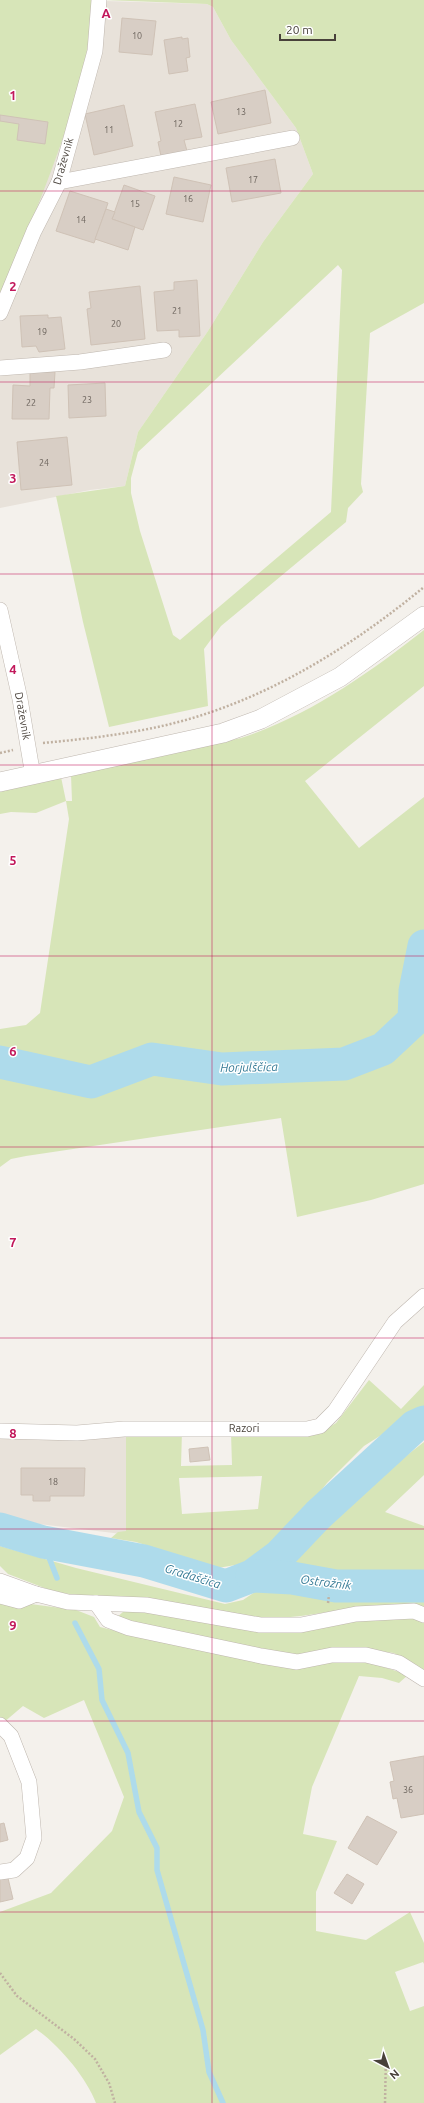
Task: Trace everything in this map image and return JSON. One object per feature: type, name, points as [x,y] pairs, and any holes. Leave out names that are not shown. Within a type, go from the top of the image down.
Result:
[{"type":"street","name":"Draževnik","points":[[0,313],[34,231],[59,182],[95,52],[99,0]]},
{"type":"street","points":[[59,182],[292,138]]},
{"type":"street","points":[[0,368],[80,362],[164,350]]},
{"type":"street","name":"Draževnik","points":[[0,610],[20,699],[33,776]]},
{"type":"street","points":[[0,782],[223,734],[261,718],[340,677],[424,616]]},
{"type":"street","name":"Razori","points":[[0,1431],[78,1433],[124,1429],[308,1429],[320,1426],[335,1411],[395,1322],[424,1296]]},
{"type":"street","points":[[0,1581],[36,1594],[68,1602],[146,1605],[260,1625],[301,1625],[356,1614],[414,1611],[424,1614]]},
{"type":"street","points":[[0,1596],[19,1601],[36,1594]]},
{"type":"street","points":[[96,1603],[108,1620],[129,1628],[261,1656],[297,1662],[332,1655],[366,1655],[399,1663],[424,1680]]},
{"type":"street","points":[[0,1725],[11,1736],[29,1782],[34,1838],[27,1858],[14,1870],[0,1872]]},
{"type":"path","points":[[0,753],[28,744],[66,741],[141,730],[198,716],[253,696],[312,667],[387,617],[424,587]]},
{"type":"path","points":[[0,1973],[17,1996],[74,2039],[95,2059],[109,2083],[115,2103]]},
{"type":"path","points":[[385,2103],[386,2055]]},
{"type":"shaded area","points":[[105,1],[207,4],[213,7],[231,40],[296,128],[313,174],[263,242],[208,331],[138,432],[125,486],[90,490],[0,508],[0,298],[55,158],[69,118],[87,45],[93,11]]},
{"type":"shaded area","points":[[132,1423],[130,1535],[39,1524],[0,1514],[0,1425],[77,1429]]},
{"type":"green space","points":[[0,0],[92,0],[93,11],[83,71],[64,135],[44,190],[0,298]]},
{"type":"green space","points":[[105,0],[424,0],[424,303],[370,333],[361,484],[363,492],[348,508],[346,522],[221,626],[204,649],[208,706],[109,727],[83,622],[56,496],[125,486],[138,432],[208,331],[263,242],[313,174],[296,128],[231,40],[213,7],[207,4]],"holes":[[[338,265],[342,270],[331,512],[180,640],[173,635],[140,531],[131,493],[131,478],[138,452]]]},
{"type":"green space","points":[[424,630],[424,686],[305,781],[359,848],[424,797],[424,1184],[371,1200],[297,1217],[281,1118],[26,1156],[11,1159],[0,1167],[0,1029],[26,1025],[40,1013],[69,819],[66,801],[72,801],[71,775],[241,738],[291,718],[360,677]]},
{"type":"green space","points":[[61,777],[66,801],[36,813],[11,812],[0,814],[0,789]]},
{"type":"green space","points":[[369,1380],[401,1409],[424,1385],[424,1408],[364,1446],[327,1483],[299,1518],[255,1557],[241,1564],[218,1568],[136,1542],[111,1538],[118,1532],[126,1531],[126,1434],[182,1431],[181,1466],[232,1465],[231,1433],[318,1434],[336,1423]],"holes":[[[262,1476],[258,1509],[182,1514],[179,1478]]]},
{"type":"green space","points":[[424,1442],[424,1475],[385,1512],[424,1526],[424,1607],[415,1604],[356,1608],[259,1620],[55,1592],[8,1574],[0,1566],[0,1546],[76,1568],[225,1604],[243,1600],[270,1582],[362,1490]]},
{"type":"green space","points":[[0,1600],[76,1610],[94,1617],[100,1627],[153,1640],[292,1667],[360,1659],[408,1675],[399,1683],[382,1678],[359,1676],[312,1787],[303,1834],[337,1841],[316,1892],[316,1931],[366,1940],[410,1912],[424,1943],[424,1964],[423,1962],[395,1972],[410,2011],[424,2006],[424,2103],[96,2103],[86,2083],[71,2062],[54,2044],[36,2029],[0,2055],[0,1912],[51,1893],[112,1831],[124,1797],[84,1700],[44,1718],[23,1706],[3,1723],[0,1719]]},
{"type":"green space","points":[[123,1612],[152,1612],[217,1621],[413,1619],[424,1622],[424,1672],[394,1653],[364,1649],[295,1656],[116,1618]]},
{"type":"building","points":[[122,18],[156,21],[152,55],[119,52]]},
{"type":"building","points":[[182,37],[182,39],[188,38],[190,57],[186,58],[188,71],[169,74],[164,40]]},
{"type":"building","points":[[265,90],[271,123],[218,134],[211,102]]},
{"type":"building","points":[[195,104],[202,137],[184,140],[187,151],[161,156],[158,142],[161,141],[155,112]]},
{"type":"building","points":[[124,105],[133,146],[94,155],[85,114]]},
{"type":"building","points":[[0,115],[48,122],[45,144],[17,140],[19,124],[0,121]]},
{"type":"building","points":[[275,159],[281,193],[232,202],[226,168]]},
{"type":"building","points":[[174,177],[211,185],[203,222],[166,214]]},
{"type":"building","points":[[124,185],[155,196],[143,230],[112,219]]},
{"type":"building","points":[[70,191],[108,203],[94,243],[56,231]]},
{"type":"building","points":[[106,209],[115,212],[112,219],[135,227],[128,250],[95,239]]},
{"type":"building","points":[[197,280],[200,336],[179,337],[179,330],[157,331],[154,292],[174,290],[174,282]]},
{"type":"building","points":[[140,286],[145,339],[91,345],[87,309],[91,308],[89,292]]},
{"type":"building","points":[[48,315],[48,318],[61,317],[65,349],[39,352],[36,346],[22,347],[20,316]]},
{"type":"building","points":[[30,372],[55,372],[54,388],[50,388],[49,419],[12,419],[13,385],[30,386]]},
{"type":"building","points":[[105,383],[106,416],[69,418],[68,385]]},
{"type":"building","points":[[67,437],[72,485],[21,490],[17,442]]},
{"type":"building","points":[[208,1447],[210,1460],[190,1462],[189,1449]]},
{"type":"building","points":[[21,1468],[85,1468],[84,1496],[50,1496],[50,1501],[33,1501],[33,1495],[21,1495]]},
{"type":"building","points":[[424,1756],[424,1814],[401,1818],[397,1798],[393,1799],[390,1782],[394,1781],[390,1762]]},
{"type":"building","points":[[367,1816],[397,1832],[377,1865],[348,1848]]},
{"type":"building","points":[[4,1823],[8,1840],[0,1842],[0,1824]]},
{"type":"building","points":[[7,1874],[13,1899],[0,1902],[0,1876]]},
{"type":"building","points":[[347,1874],[364,1884],[352,1904],[334,1893]]},
{"type":"waterway","name":"Horjulščica","points":[[0,1062],[91,1082],[152,1059],[222,1069],[344,1064],[383,1049],[414,1020],[415,991],[424,946]]},
{"type":"waterway","name":"Gradaščica","points":[[0,1529],[43,1542],[144,1561],[226,1586],[252,1576],[279,1556],[318,1515],[415,1426],[424,1422]]},
{"type":"waterway","points":[[43,1542],[57,1578]]},
{"type":"waterway","name":"Ostrožnik","points":[[252,1576],[292,1578],[336,1586],[424,1586]]},
{"type":"waterway","points":[[75,1623],[99,1669],[102,1700],[128,1753],[139,1812],[157,1848],[157,1870],[203,2030],[209,2072],[223,2103]]}]
